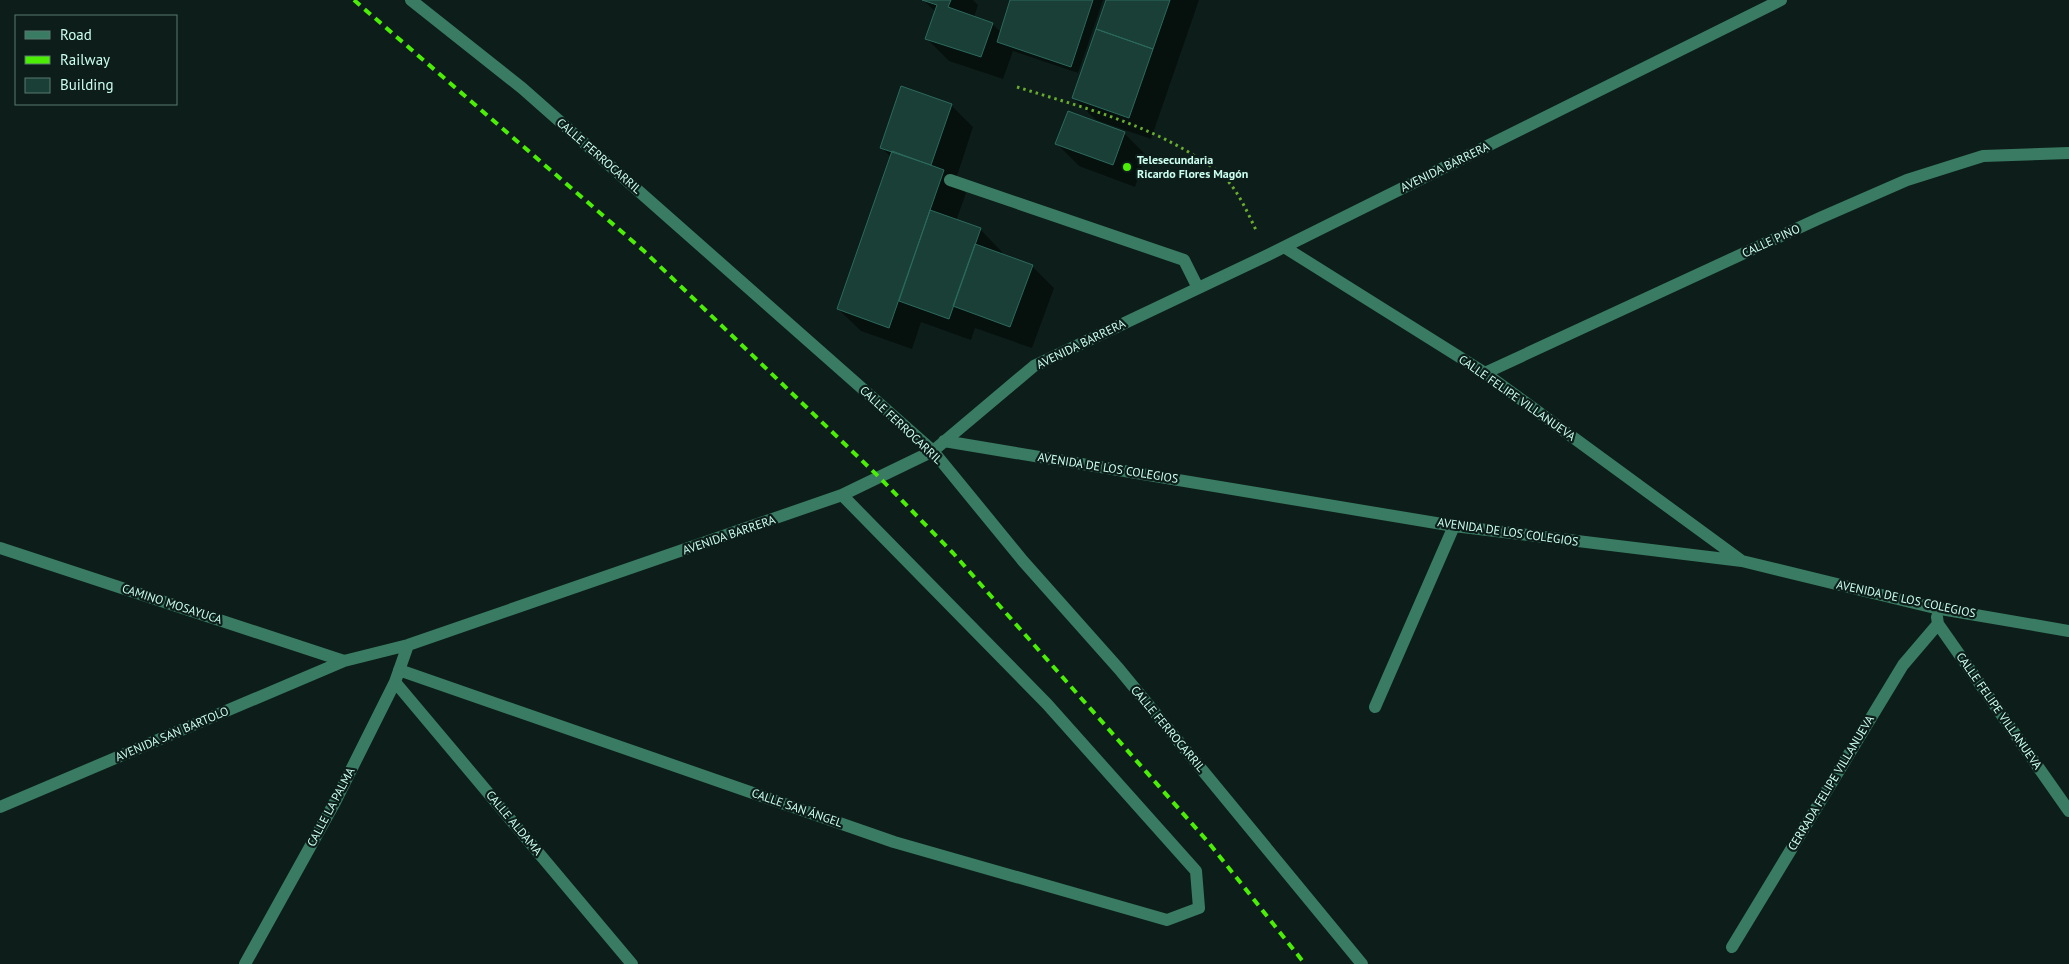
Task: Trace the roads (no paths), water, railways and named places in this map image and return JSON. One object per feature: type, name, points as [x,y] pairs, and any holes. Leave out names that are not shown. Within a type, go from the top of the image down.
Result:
[{"type":"street","name":"CALLE FERROCARRIL","points":[[411,0],[522,88],[933,451],[1022,561],[1118,669],[1362,964]]},
{"type":"street","name":"AVENIDA BARRERA","points":[[344,660],[408,646],[842,496],[933,451],[1034,366],[1268,255],[1780,0]]},
{"type":"street","name":"CALLE PINO","points":[[1486,373],[1820,218],[1907,180],[1982,156],[2069,153]]},
{"type":"street","points":[[950,180],[1184,260],[1198,288]]},
{"type":"street","name":"CALLE FELIPE VILLANUEVA","points":[[1284,247],[1486,373],[1742,561]]},
{"type":"street","name":"AVENIDA DE LOS COLEGIOS","points":[[944,441],[1454,526],[1742,561],[1935,608],[2069,630]]},
{"type":"street","name":"CALLE SAN ÁNGEL","points":[[397,676],[894,842],[1167,920],[1199,908],[1196,871],[1047,704],[842,496]]},
{"type":"street","points":[[1375,707],[1454,526]]},
{"type":"street","name":"CAMINO MOSAYUCA","points":[[0,548],[344,660]]},
{"type":"street","name":"CALLE FELIPE VILLANUEVA","points":[[1935,608],[1938,624],[2069,811]]},
{"type":"street","name":"CERRADA FELIPE VILLANUEVA","points":[[1732,947],[1903,665],[1938,624]]},
{"type":"street","name":"CALLE LA PALMA","points":[[245,964],[335,802],[397,676],[408,646]]},
{"type":"street","name":"AVENIDA SAN BARTOLO","points":[[0,806],[344,660]]},
{"type":"street","name":"CALLE ALDAMA","points":[[397,676],[632,964]]},
{"type":"railway","points":[[354,0],[644,251],[880,478],[953,553],[1209,843],[1305,964]]},
{"type":"place","name":"Telesecundaria Ricardo Flores Magón","points":[[1127,167]]}]
